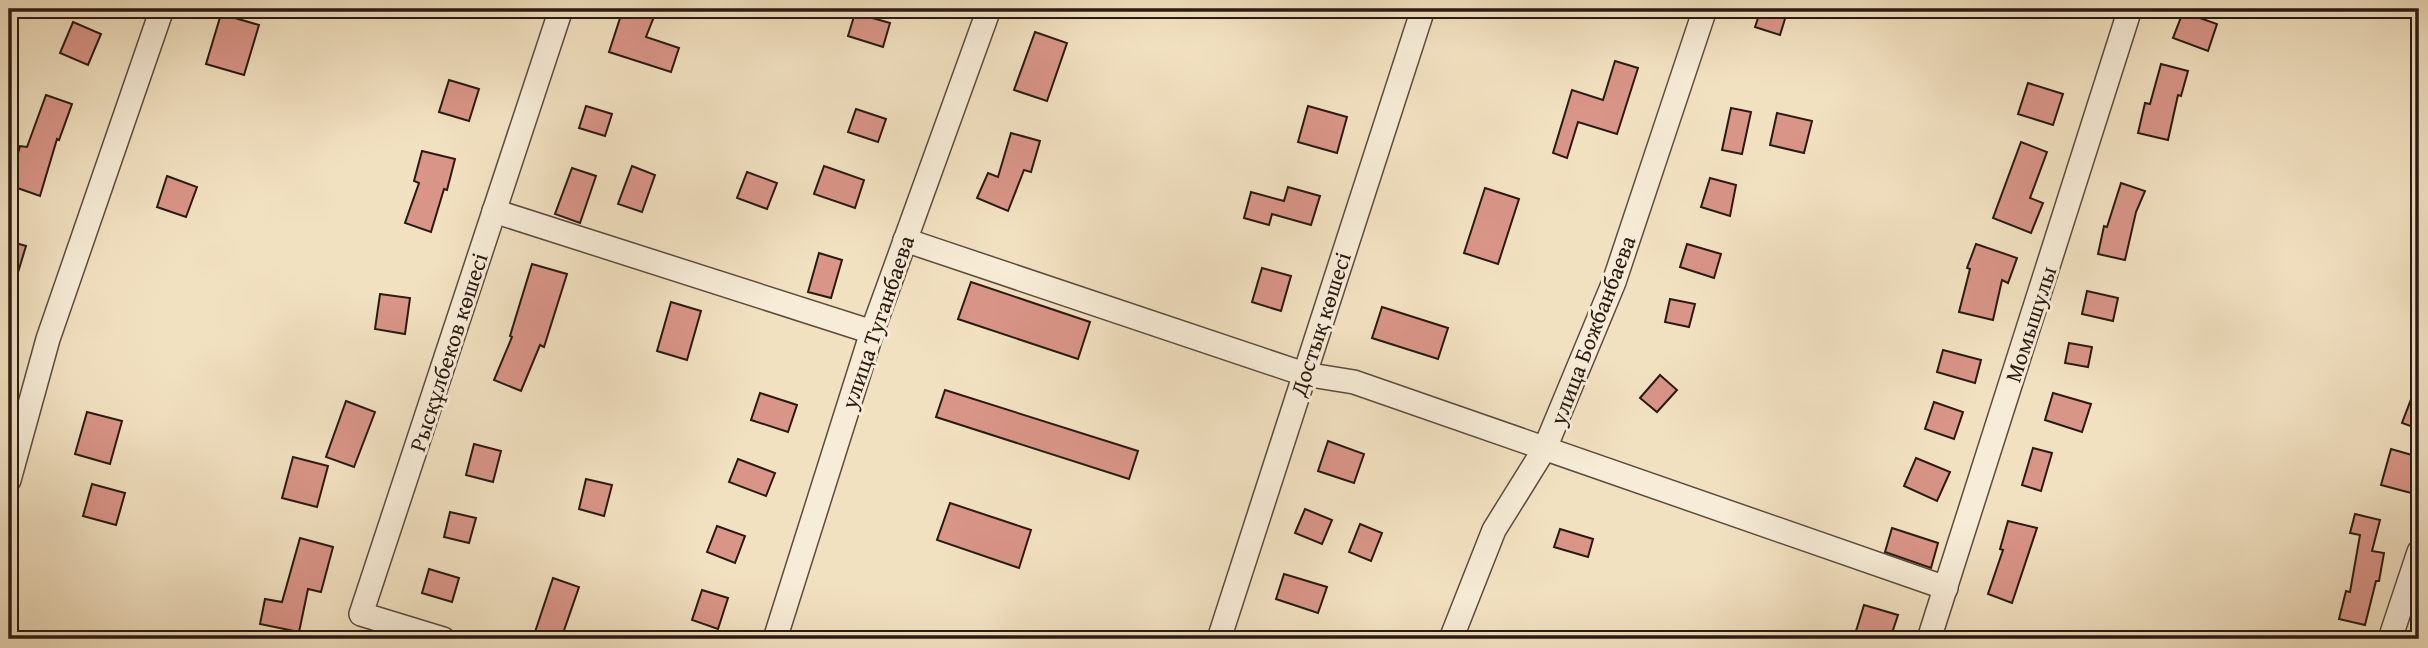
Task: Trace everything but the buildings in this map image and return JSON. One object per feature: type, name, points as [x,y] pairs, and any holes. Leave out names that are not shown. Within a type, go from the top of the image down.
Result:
[{"type":"street","points":[[9,480],[48,339],[162,9]]},
{"type":"street","name":"Рысқұлбеков көшесі","points":[[443,639],[361,614],[561,9]]},
{"type":"street","name":"улица Туганбаева","points":[[775,639],[872,332],[989,9]]},
{"type":"street","name":"Достық көшесі","points":[[1219,639],[1423,9]]},
{"type":"street","name":"улица Божбанбаева","points":[[1451,639],[1494,530],[1545,448],[1614,282],[1705,9]]},
{"type":"street","name":"Момышулы","points":[[1929,639],[2130,9]]},
{"type":"street","points":[[494,211],[872,332]]},
{"type":"street","points":[[905,240],[1304,374],[1354,382],[1946,587]]},
{"type":"street","points":[[2390,639],[2419,552]]}]
